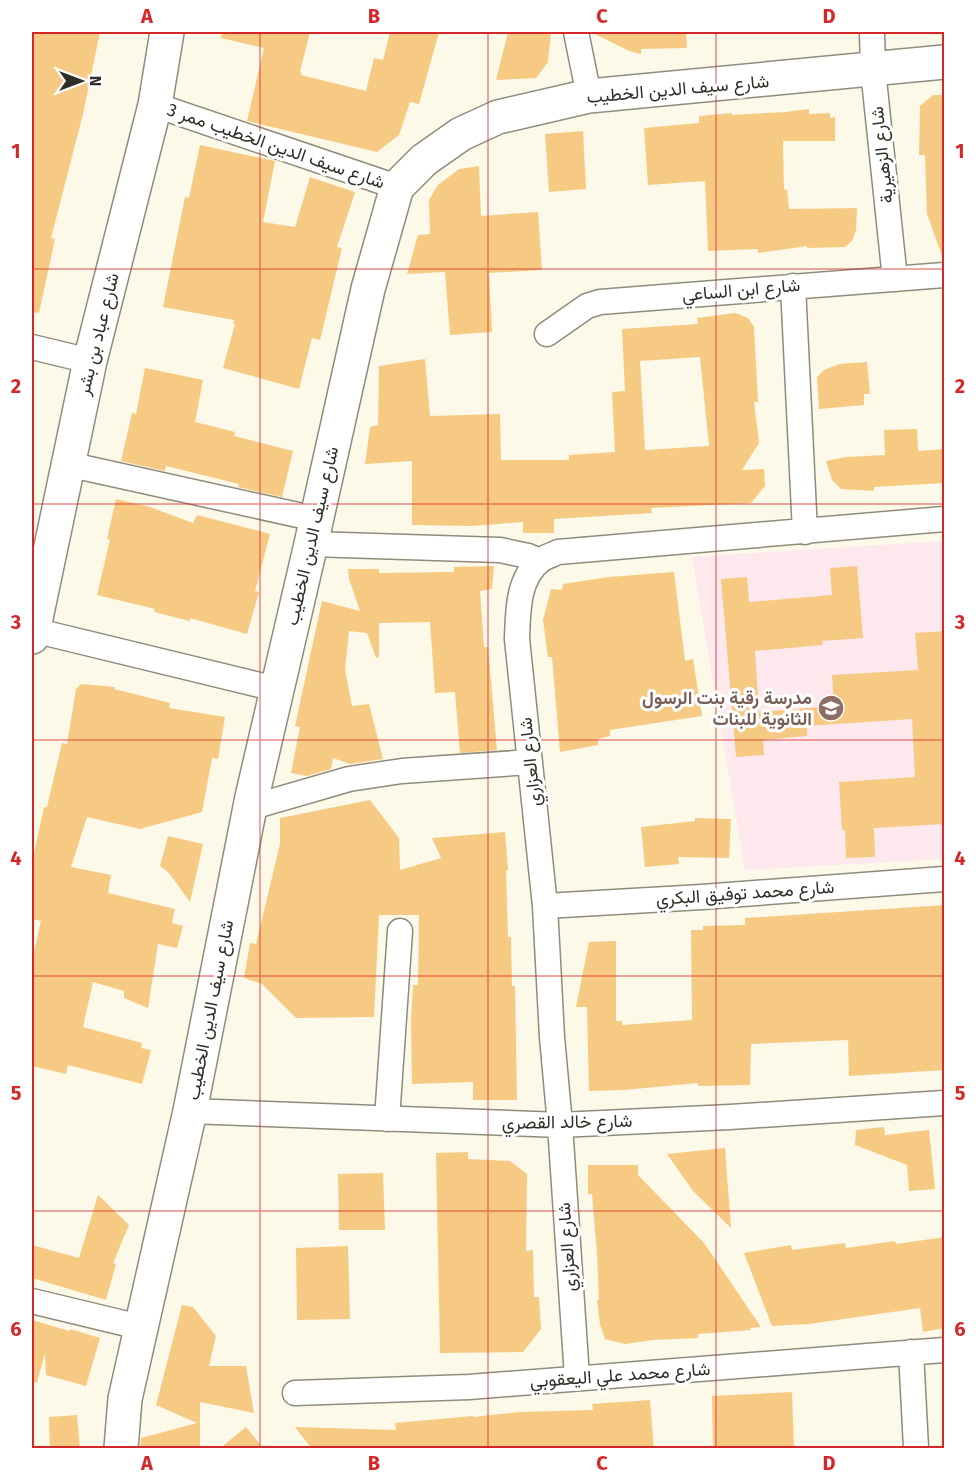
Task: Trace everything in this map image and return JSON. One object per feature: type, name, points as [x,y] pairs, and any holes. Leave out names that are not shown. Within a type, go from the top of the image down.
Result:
[{"type":"street","name":"شارع عباد بن بشر","points":[[32,634],[90,361],[155,105],[167,32]]},
{"type":"street","points":[[576,32],[589,96]]},
{"type":"street","name":"شارع الزهيرية","points":[[872,32],[873,70],[895,279]]},
{"type":"street","name":"شارع سيف الدين الخطيب","points":[[121,1449],[124,1399],[190,1111],[249,808],[368,289],[397,187],[424,160],[461,134],[498,117],[589,96],[945,62]]},
{"type":"street","name":"شارع سيف الدين الخطيب ممر 3","points":[[155,105],[397,187]]},
{"type":"street","name":"شارع ابن الساعي","points":[[547,334],[594,303],[945,275]]},
{"type":"street","points":[[792,286],[805,532]]},
{"type":"street","points":[[32,347],[90,361]]},
{"type":"street","points":[[67,464],[314,532],[500,550],[540,561],[558,552],[586,549],[945,519]]},
{"type":"street","name":"شارع العزاري","points":[[540,561],[525,578],[518,608],[518,639],[545,906],[552,1037],[577,1377]]},
{"type":"street","points":[[32,634],[276,689]]},
{"type":"street","points":[[249,808],[349,779],[402,771],[530,762]]},
{"type":"street","name":"شارع محمد توفيق البكري","points":[[545,906],[945,879]]},
{"type":"street","points":[[387,1119],[400,931]]},
{"type":"street","name":"شارع خالد القصري","points":[[190,1111],[560,1125],[730,1117],[945,1102]]},
{"type":"street","points":[[32,1301],[140,1327]]},
{"type":"street","name":"شارع محمد علي اليعقوبي","points":[[295,1393],[469,1387],[945,1350]]},
{"type":"street","points":[[911,1352],[916,1449]]},
{"type":"shaded area","name":"مدرسة رقية بنت الرسول الثانوية للبنات","points":[[944,541],[944,859],[745,870],[692,557]]},
{"type":"building","points":[[32,32],[100,32],[83,114],[51,238],[55,239],[39,313],[32,312]]},
{"type":"building","points":[[222,32],[310,32],[301,75],[366,91],[374,58],[383,60],[390,32],[439,32],[419,104],[410,102],[399,135],[377,152],[247,121],[264,48],[221,38]]},
{"type":"building","points":[[508,32],[551,32],[548,62],[536,78],[496,80]]},
{"type":"building","points":[[591,32],[686,32],[687,48],[641,49],[641,54],[629,51]]},
{"type":"building","points":[[933,95],[945,95],[945,256],[942,256],[927,214],[925,155],[919,155],[920,106]]},
{"type":"building","points":[[809,109],[809,114],[830,113],[830,118],[835,117],[835,141],[783,141],[784,190],[787,189],[789,209],[857,208],[856,230],[852,241],[845,247],[807,248],[807,246],[758,253],[758,249],[708,251],[705,181],[648,185],[644,128],[699,123],[699,116]]},
{"type":"building","points":[[583,131],[586,189],[549,192],[545,134]]},
{"type":"building","points":[[200,145],[275,161],[263,222],[295,227],[310,177],[355,192],[337,247],[342,248],[320,340],[312,338],[299,389],[223,368],[235,324],[233,324],[234,320],[163,307],[185,197],[189,198]]},
{"type":"building","points":[[479,166],[481,216],[538,212],[542,270],[489,273],[492,332],[450,335],[445,272],[407,274],[418,235],[430,234],[429,200],[438,185],[459,169]]},
{"type":"building","points":[[735,313],[748,318],[754,327],[758,402],[754,402],[759,443],[742,470],[764,469],[765,486],[751,503],[651,508],[652,513],[554,519],[554,533],[523,533],[523,522],[472,526],[412,525],[412,461],[365,464],[370,427],[378,425],[379,366],[425,359],[430,416],[500,414],[501,460],[569,460],[569,455],[615,452],[612,392],[625,391],[622,329],[698,324],[697,318]],"holes":[[[700,357],[709,446],[645,450],[640,361]]]},
{"type":"building","points":[[867,362],[870,394],[864,394],[864,405],[819,409],[817,377],[824,370],[839,364]]},
{"type":"building","points":[[145,368],[203,380],[195,422],[235,432],[234,436],[293,451],[282,497],[166,466],[165,471],[121,461],[132,413],[136,414]]},
{"type":"building","points":[[917,429],[918,451],[945,449],[945,483],[874,487],[874,491],[841,489],[832,480],[826,461],[846,457],[885,455],[884,430]]},
{"type":"building","points":[[116,499],[150,507],[193,523],[197,515],[270,534],[255,591],[259,592],[247,634],[190,618],[190,621],[154,612],[155,609],[97,595],[110,540],[107,539]]},
{"type":"building","points":[[494,566],[492,589],[480,591],[484,647],[488,647],[497,750],[460,753],[455,692],[435,693],[430,622],[379,623],[379,657],[376,658],[367,633],[349,631],[345,669],[352,706],[369,704],[383,759],[350,764],[333,758],[331,769],[307,776],[291,773],[300,727],[295,726],[322,601],[360,611],[348,569],[379,569],[379,573],[454,572],[454,567]]},
{"type":"building","points":[[857,566],[863,638],[822,641],[823,645],[755,651],[759,712],[834,706],[832,675],[918,670],[915,633],[945,631],[945,824],[874,828],[875,857],[846,858],[839,782],[915,777],[912,719],[807,726],[807,736],[763,740],[764,755],[736,757],[721,579],[747,577],[749,602],[832,595],[830,568]]},
{"type":"building","points":[[674,572],[685,661],[693,659],[702,716],[610,730],[610,736],[598,739],[598,745],[560,752],[552,657],[548,657],[543,620],[551,589],[562,590],[563,584],[609,577]]},
{"type":"building","points":[[81,684],[115,687],[114,689],[170,703],[169,708],[225,717],[218,759],[212,758],[202,812],[140,829],[87,817],[71,867],[111,875],[108,893],[175,909],[172,923],[183,926],[177,948],[158,944],[148,1008],[124,998],[124,991],[93,982],[83,1027],[142,1043],[141,1048],[151,1050],[142,1084],[68,1065],[66,1074],[32,1066],[32,961],[41,921],[32,919],[32,863],[44,807],[47,807],[62,743],[67,744],[76,689]]},
{"type":"building","points":[[370,800],[399,838],[400,870],[441,858],[432,838],[505,832],[508,870],[506,871],[508,937],[511,937],[512,986],[515,986],[517,1100],[473,1100],[473,1082],[412,1084],[411,1021],[413,985],[418,985],[419,915],[379,915],[374,1017],[296,1018],[262,984],[244,978],[250,943],[256,944],[280,844],[280,818]]},
{"type":"building","points":[[695,818],[731,819],[729,858],[678,857],[679,864],[645,867],[641,827],[695,821]]},
{"type":"building","points":[[168,836],[203,844],[190,902],[169,873],[160,866]]},
{"type":"building","points":[[945,905],[945,1070],[849,1076],[848,1040],[751,1044],[750,1085],[698,1086],[698,1083],[589,1091],[587,1007],[576,1007],[589,942],[616,941],[616,1021],[622,1021],[622,1025],[692,1020],[691,930],[703,930],[703,926],[745,925],[745,918]]},
{"type":"building","points":[[884,1127],[885,1135],[929,1130],[935,1189],[909,1191],[907,1165],[855,1145],[856,1130]]},
{"type":"building","points":[[725,1148],[731,1228],[693,1191],[667,1154]]},
{"type":"building","points":[[468,1152],[468,1159],[510,1161],[527,1174],[526,1251],[533,1250],[534,1297],[539,1297],[541,1329],[523,1352],[440,1353],[436,1153]]},
{"type":"building","points":[[588,1165],[638,1165],[638,1175],[704,1243],[761,1327],[750,1328],[751,1330],[698,1334],[698,1338],[625,1344],[605,1339],[600,1324],[597,1300],[599,1300],[597,1254],[592,1194],[588,1194]]},
{"type":"building","points":[[383,1173],[385,1230],[339,1230],[338,1174]]},
{"type":"building","points":[[98,1195],[129,1225],[113,1263],[116,1264],[106,1300],[32,1278],[32,1245],[79,1258]]},
{"type":"building","points":[[945,1237],[945,1328],[923,1332],[920,1308],[809,1324],[772,1326],[744,1253],[791,1245],[792,1250],[845,1243],[846,1248]]},
{"type":"building","points":[[348,1246],[350,1319],[297,1320],[296,1248]]},
{"type":"building","points":[[182,1305],[193,1307],[216,1336],[209,1366],[246,1366],[254,1413],[200,1402],[200,1449],[140,1449],[141,1438],[197,1423],[156,1405]]},
{"type":"building","points":[[32,1320],[100,1338],[86,1386],[46,1375],[45,1353],[37,1383],[32,1382]]},
{"type":"building","points":[[792,1392],[794,1449],[713,1449],[712,1396]]},
{"type":"building","points":[[650,1400],[654,1449],[312,1449],[295,1427],[396,1430],[395,1423],[520,1412],[593,1410],[592,1404]]},
{"type":"building","points":[[77,1415],[80,1449],[50,1449],[49,1417]]},
{"type":"building","points":[[246,1427],[264,1449],[219,1449]]},
{"type":"place","name":"مدرسة رقية بنت الرسول الثانوية للبنات","points":[[831,708]]}]
